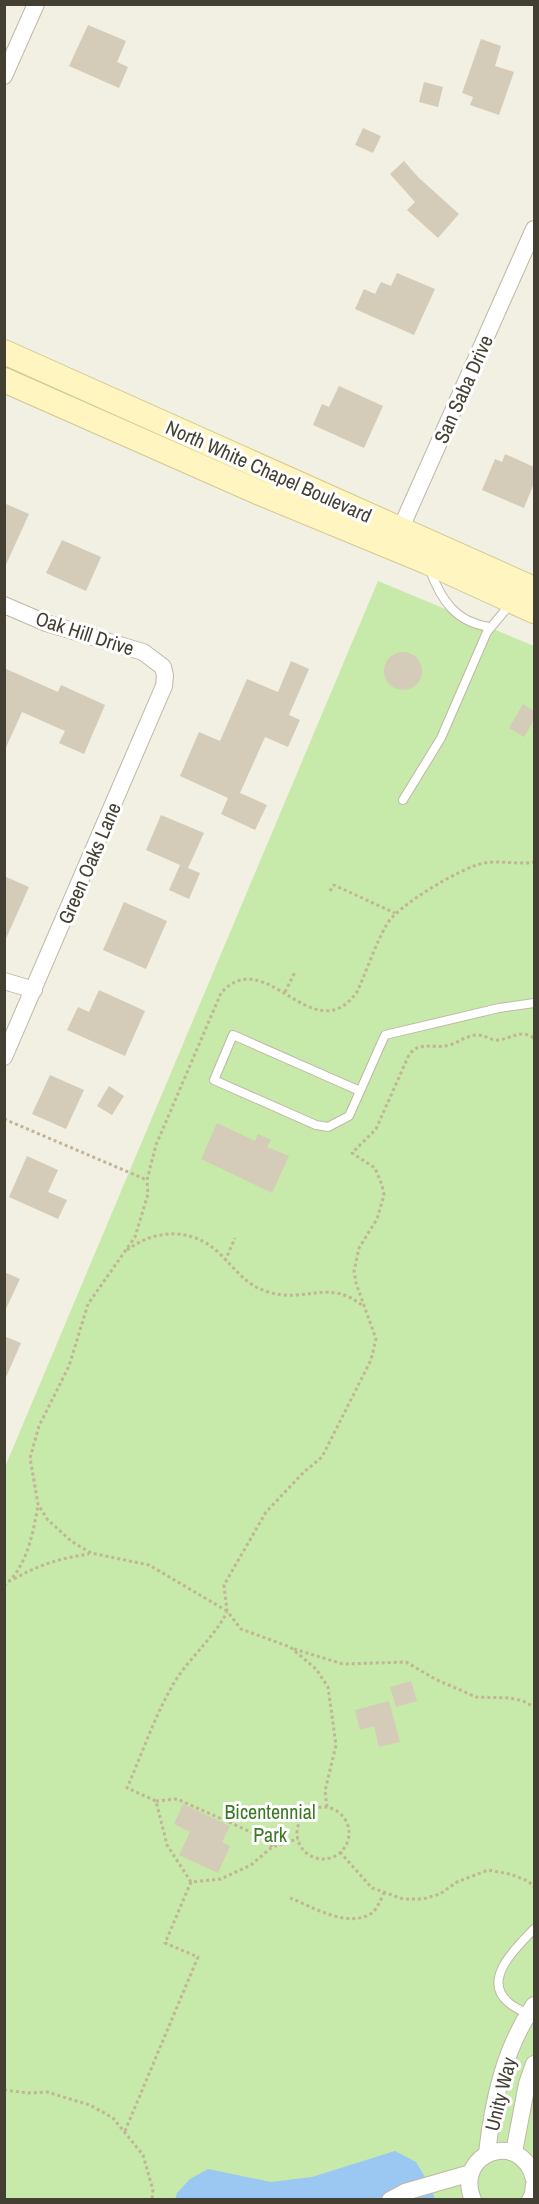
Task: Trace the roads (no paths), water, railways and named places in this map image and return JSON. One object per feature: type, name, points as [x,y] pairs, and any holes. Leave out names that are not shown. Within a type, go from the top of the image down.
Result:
[{"type":"main road","name":"North White Chapel Boulevard","points":[[4,352],[396,539],[427,562],[524,606]]},
{"type":"main road","name":"North White Chapel Boulevard","points":[[4,381],[260,493],[534,589]]},
{"type":"street","points":[[4,76],[36,4]]},
{"type":"street","name":"San Saba Drive","points":[[396,539],[534,229]]},
{"type":"street","name":"Oak Hill Drive","points":[[4,605],[46,623],[143,652],[163,667]]},
{"type":"street","name":"Green Oaks Lane","points":[[4,1057],[165,686],[163,667]]},
{"type":"street","points":[[4,981],[34,990]]},
{"type":"street","name":"Unity Way","points":[[487,2153],[495,2099],[504,2067],[531,2009]]},
{"type":"street","name":"Unity Way","points":[[514,2152],[524,2096],[534,2064]]},
{"type":"street","points":[[474,2199],[469,2186],[471,2173],[477,2162],[487,2153],[500,2150],[514,2152],[532,2169],[534,2179]]},
{"type":"street","points":[[390,2199],[405,2192],[471,2173]]},
{"type":"street","points":[[530,2199],[534,2185]]},
{"type":"lane","points":[[427,562],[440,594],[449,607],[476,625],[491,627]]},
{"type":"lane","points":[[403,800],[441,738],[487,632],[524,606]]},
{"type":"lane","points":[[360,1091],[233,1035],[214,1080],[316,1125],[328,1127],[349,1116],[385,1035],[499,1008],[534,1004]]},
{"type":"lane","points":[[531,2009],[508,2003],[501,1994],[498,1984],[499,1973],[507,1960],[534,1929]]},
{"type":"water","points":[[395,2151],[416,2162],[435,2199],[175,2200],[177,2193],[190,2179],[208,2169],[271,2182],[312,2177]]},
{"type":"park label","name":"Bicentennial Park","points":[[270,1822]]}]
